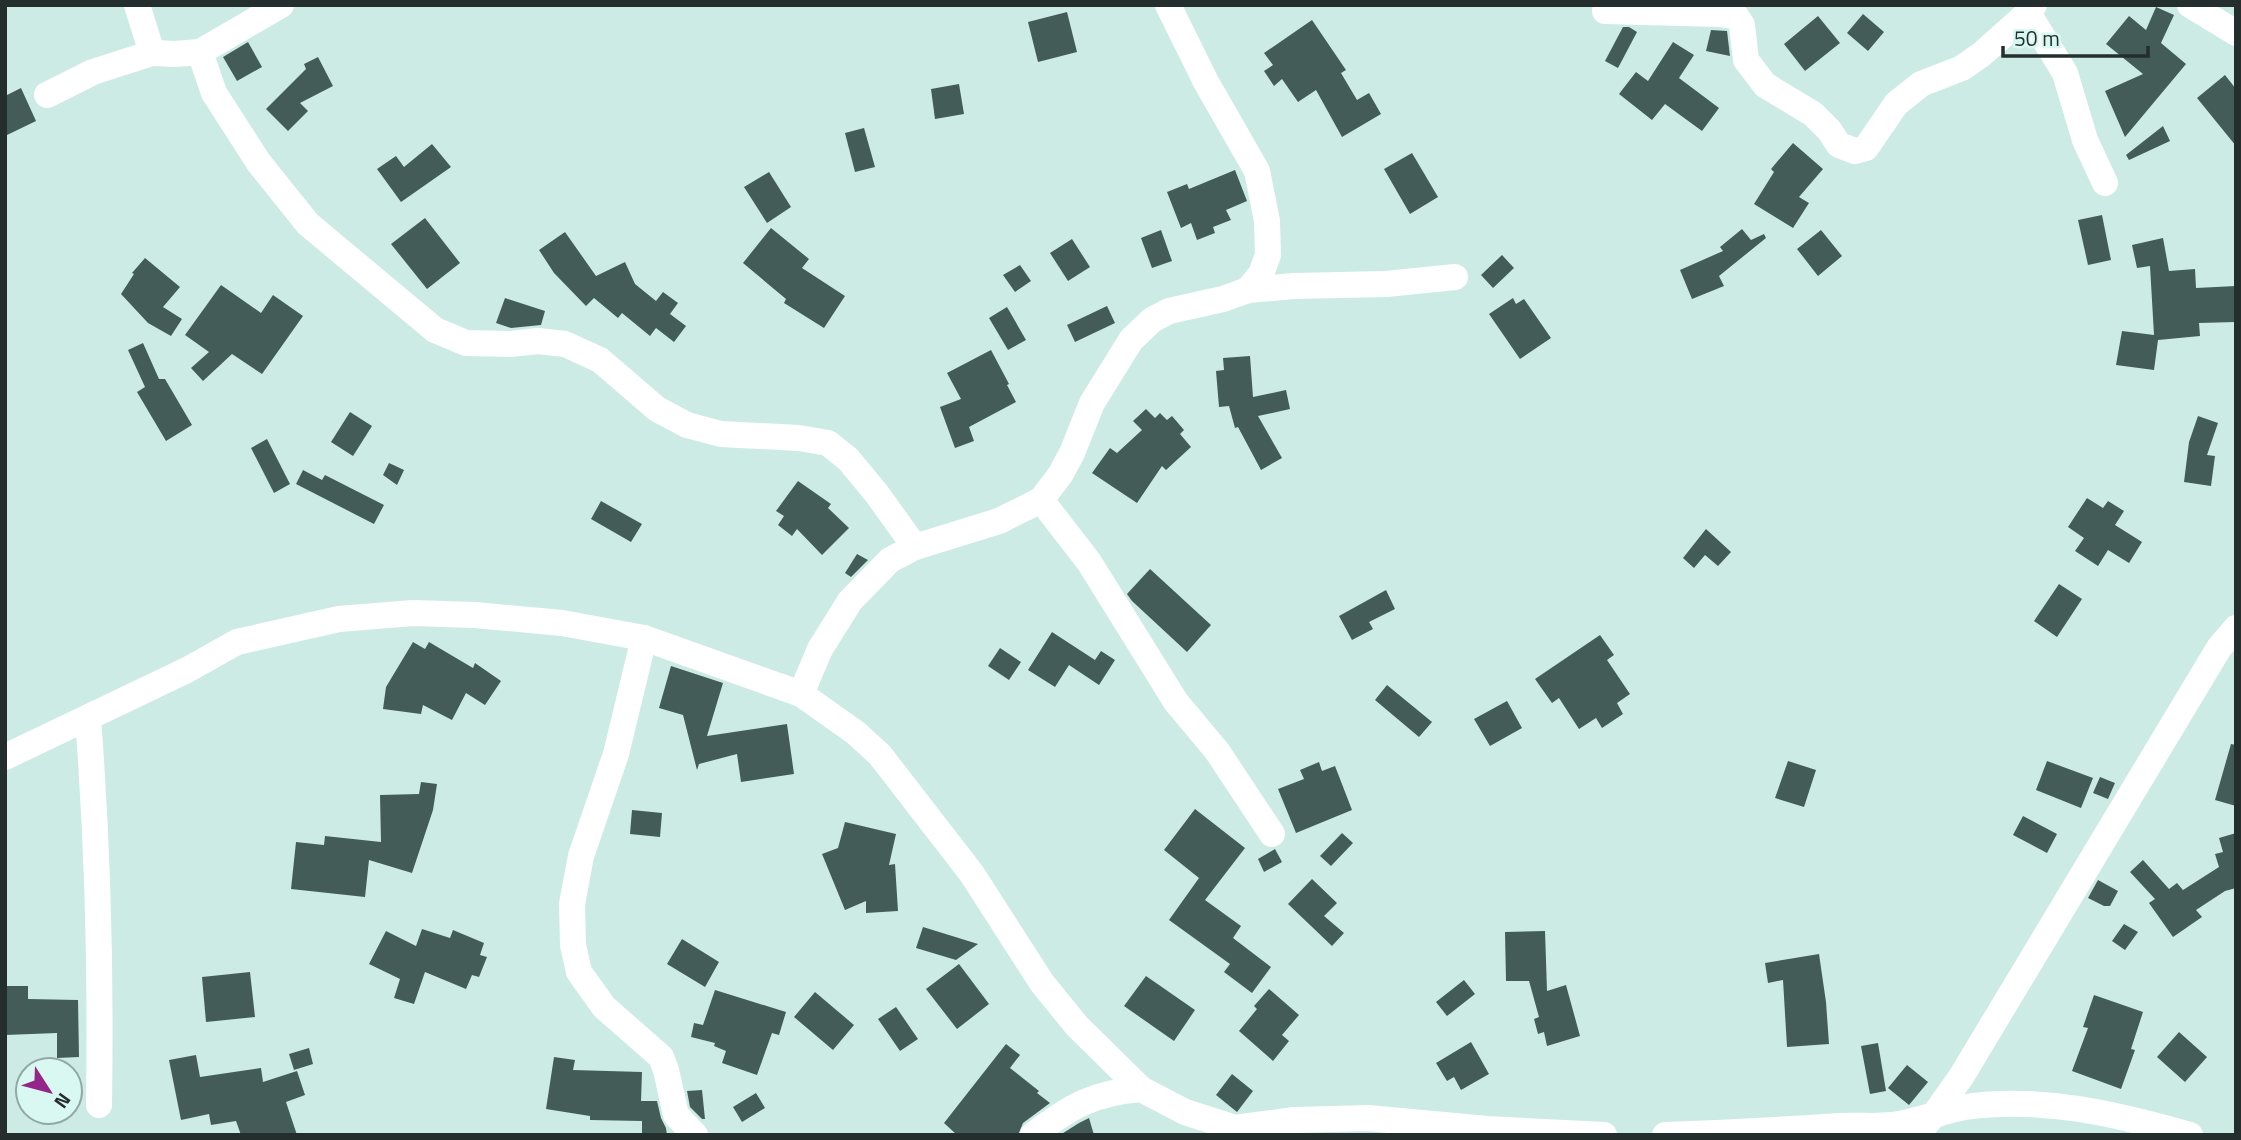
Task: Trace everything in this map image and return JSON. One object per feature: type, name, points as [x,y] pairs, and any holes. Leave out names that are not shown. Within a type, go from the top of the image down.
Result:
[{"type":"street","points":[[137,5],[152,53]]},
{"type":"street","points":[[47,95],[93,72],[152,53],[200,52],[235,18],[267,15],[281,5]]},
{"type":"street","points":[[1168,5],[1206,82],[1257,171],[1266,222],[1268,255],[1261,274],[1248,290]]},
{"type":"street","points":[[2190,5],[2236,33]]},
{"type":"street","points":[[1605,11],[1720,13],[1736,16],[1742,25],[1746,60],[1765,85],[1813,114],[1839,145],[1855,151],[1866,148],[1896,103],[1921,84],[1962,68],[1982,54],[2031,9],[2065,73],[2085,140],[2105,183]]},
{"type":"street","points":[[200,52],[214,93],[259,163],[308,224],[435,330],[466,343],[510,344],[538,341],[565,344],[600,360],[657,409],[687,425],[721,434],[799,438],[828,443],[855,468],[915,547]]},
{"type":"street","points":[[801,694],[820,649],[850,601],[890,561],[915,547],[999,521],[1041,500],[1072,453],[1092,403],[1131,340],[1152,320],[1169,311],[1223,299],[1248,290],[1386,284],[1455,277]]},
{"type":"street","points":[[1041,500],[1088,562],[1176,702],[1217,751],[1272,834]]},
{"type":"street","points":[[5,757],[187,670],[236,642],[339,619],[413,613],[475,615],[562,623],[643,638],[801,694],[856,733],[880,755],[972,874],[1042,983],[1077,1026],[1141,1089],[1185,1112],[1235,1128],[1294,1120],[1368,1118],[1488,1132],[1604,1135]]},
{"type":"street","points":[[1916,1135],[1961,1077],[2220,648],[2236,628]]},
{"type":"street","points":[[643,638],[616,754],[582,856],[572,904],[573,945],[579,972],[604,1007],[661,1057],[676,1115],[695,1135]]},
{"type":"street","points":[[88,719],[96,817],[101,1019],[99,1105]]},
{"type":"street","points":[[1033,1135],[1056,1117],[1093,1097],[1141,1089]]},
{"type":"street","points":[[1665,1135],[1890,1125],[1964,1107],[2065,1105],[2125,1116],[2190,1135]]},
{"type":"building","points":[[2156,7],[2174,15],[2161,43],[2186,64],[2125,137],[2105,91],[2143,74],[2106,44],[2129,16],[2146,30]]},
{"type":"building","points":[[1067,12],[1077,52],[1038,62],[1028,22]]},
{"type":"building","points":[[1863,14],[1884,32],[1868,51],[1847,33]]},
{"type":"building","points":[[1818,16],[1840,43],[1805,71],[1784,44]]},
{"type":"building","points":[[1312,20],[1346,70],[1341,73],[1357,100],[1369,93],[1381,114],[1342,137],[1316,90],[1298,102],[1282,79],[1274,86],[1264,71],[1273,65],[1264,53]]},
{"type":"building","points":[[1623,27],[1637,32],[1618,68],[1605,61]]},
{"type":"building","points":[[1711,30],[1727,31],[1730,56],[1706,51]]},
{"type":"building","points":[[248,42],[262,67],[237,81],[223,57]]},
{"type":"building","points":[[1673,42],[1694,55],[1679,78],[1719,108],[1702,131],[1665,104],[1652,120],[1619,94],[1636,72],[1648,81]]},
{"type":"building","points":[[318,57],[333,86],[300,103],[308,111],[288,131],[266,109],[306,69],[304,64]]},
{"type":"building","points":[[2225,75],[2236,89],[2236,146],[2197,98]]},
{"type":"building","points":[[959,84],[964,114],[935,119],[931,89]]},
{"type":"building","points":[[21,88],[36,121],[5,136],[5,96]]},
{"type":"building","points":[[2163,126],[2170,141],[2129,160],[2126,155]]},
{"type":"building","points":[[864,128],[875,167],[855,172],[845,133]]},
{"type":"building","points":[[1793,143],[1823,169],[1799,197],[1809,203],[1793,228],[1754,204],[1774,172],[1771,169]]},
{"type":"building","points":[[432,144],[451,167],[401,202],[377,169],[396,156],[404,167]]},
{"type":"building","points":[[1412,153],[1438,197],[1410,214],[1384,169]]},
{"type":"building","points":[[1235,170],[1247,201],[1226,210],[1231,220],[1213,227],[1215,233],[1197,240],[1191,223],[1181,228],[1167,192],[1187,184],[1189,189]]},
{"type":"building","points":[[769,172],[791,207],[767,223],[744,187]]},
{"type":"building","points":[[2102,215],[2111,260],[2088,265],[2078,220]]},
{"type":"building","points":[[425,218],[460,263],[427,289],[391,244]]},
{"type":"building","points":[[771,228],[809,259],[802,268],[845,296],[824,328],[784,303],[786,299],[743,263]]},
{"type":"building","points":[[1742,229],[1751,240],[1764,234],[1766,238],[1719,276],[1724,286],[1692,299],[1680,270],[1723,251],[1720,247]]},
{"type":"building","points":[[1161,230],[1172,261],[1152,268],[1141,238]]},
{"type":"building","points":[[1821,230],[1842,256],[1818,276],[1797,249]]},
{"type":"building","points":[[565,232],[596,276],[625,262],[635,284],[656,301],[663,292],[678,303],[670,314],[686,326],[674,342],[656,328],[650,336],[622,313],[618,318],[594,298],[586,306],[554,273],[539,250]]},
{"type":"building","points":[[2163,238],[2169,271],[2195,269],[2196,288],[2236,286],[2236,322],[2199,323],[2200,336],[2158,340],[2154,370],[2116,365],[2122,331],[2154,335],[2150,266],[2137,268],[2132,245]]},
{"type":"building","points":[[1072,239],[1090,267],[1068,281],[1050,253]]},
{"type":"building","points":[[1502,255],[1514,268],[1493,288],[1481,275]]},
{"type":"building","points":[[145,258],[180,287],[163,307],[182,319],[171,336],[148,323],[121,294],[134,274],[132,273]]},
{"type":"building","points":[[1020,265],[1031,281],[1015,292],[1003,275]]},
{"type":"building","points":[[221,285],[261,313],[273,295],[303,316],[262,374],[232,354],[203,381],[191,368],[209,352],[185,335]]},
{"type":"building","points":[[505,298],[545,311],[541,325],[511,328],[496,323]]},
{"type":"building","points":[[1513,298],[1516,304],[1524,299],[1551,338],[1520,359],[1489,314]]},
{"type":"building","points":[[1107,306],[1115,323],[1075,342],[1067,325]]},
{"type":"building","points":[[1007,307],[1026,340],[1008,350],[989,318]]},
{"type":"building","points":[[143,343],[159,379],[165,379],[192,425],[166,441],[137,392],[145,387],[128,350]]},
{"type":"building","points":[[991,350],[1016,402],[969,427],[974,441],[955,448],[940,407],[961,399],[947,373]]},
{"type":"building","points":[[1250,356],[1253,397],[1286,390],[1290,409],[1258,416],[1282,458],[1261,470],[1238,427],[1235,428],[1229,406],[1219,407],[1216,371],[1224,370],[1223,358]]},
{"type":"building","points":[[1146,409],[1155,418],[1160,413],[1167,420],[1172,416],[1184,430],[1180,434],[1191,447],[1166,470],[1162,466],[1137,503],[1092,473],[1110,448],[1117,453],[1142,430],[1133,421]]},
{"type":"building","points":[[350,412],[372,426],[353,456],[331,442]]},
{"type":"building","points":[[2198,416],[2218,423],[2207,455],[2215,456],[2211,486],[2184,482],[2189,442]]},
{"type":"building","points":[[267,439],[290,484],[274,493],[251,448]]},
{"type":"building","points":[[389,463],[404,470],[397,485],[383,475]]},
{"type":"building","points":[[303,470],[322,480],[325,475],[384,505],[374,524],[296,484]]},
{"type":"building","points":[[798,481],[831,504],[828,508],[849,528],[822,555],[797,529],[792,536],[778,525],[784,516],[776,511]]},
{"type":"building","points":[[2087,498],[2103,508],[2108,501],[2124,511],[2115,525],[2142,542],[2129,563],[2108,550],[2098,566],[2075,551],[2084,538],[2068,527]]},
{"type":"building","points":[[601,501],[642,524],[631,542],[591,519]]},
{"type":"building","points":[[1706,529],[1731,552],[1718,566],[1705,555],[1694,568],[1683,558]]},
{"type":"building","points":[[857,554],[868,560],[851,577],[845,573]]},
{"type":"building","points":[[1150,569],[1211,625],[1187,652],[1127,594]]},
{"type":"building","points":[[2059,584],[2082,599],[2057,637],[2034,621]]},
{"type":"building","points":[[1386,590],[1395,609],[1369,622],[1373,629],[1352,640],[1339,616]]},
{"type":"building","points":[[1052,632],[1095,660],[1101,651],[1115,660],[1099,685],[1069,665],[1055,687],[1028,670]]},
{"type":"building","points":[[1600,635],[1614,655],[1607,660],[1630,694],[1617,703],[1623,714],[1602,728],[1596,718],[1579,729],[1559,698],[1552,703],[1535,679]]},
{"type":"building","points":[[413,642],[425,649],[429,642],[473,668],[475,663],[501,681],[485,705],[466,693],[452,720],[423,705],[421,714],[383,709],[386,687]]},
{"type":"building","points":[[1000,648],[1021,662],[1009,680],[988,666]]},
{"type":"building","points":[[671,666],[723,683],[707,736],[787,724],[794,774],[741,782],[737,754],[699,764],[697,770],[683,715],[659,708]]},
{"type":"building","points":[[1387,685],[1432,722],[1419,737],[1375,700]]},
{"type":"building","points":[[1507,701],[1522,728],[1490,746],[1474,719]]},
{"type":"building","points":[[2231,744],[2236,745],[2236,806],[2215,800]]},
{"type":"building","points":[[1788,761],[1816,770],[1804,807],[1775,798]]},
{"type":"building","points":[[2047,761],[2093,778],[2081,808],[2036,790]]},
{"type":"building","points":[[1319,762],[1322,771],[1335,766],[1352,810],[1296,833],[1278,789],[1304,779],[1300,770]]},
{"type":"building","points":[[2100,777],[2115,783],[2108,799],[2093,793]]},
{"type":"building","points":[[421,782],[437,784],[433,810],[412,873],[369,860],[365,897],[291,889],[296,842],[324,845],[325,836],[381,842],[380,795],[419,794]]},
{"type":"building","points":[[1195,809],[1245,848],[1205,900],[1241,926],[1233,938],[1271,967],[1252,993],[1224,972],[1230,964],[1169,920],[1199,878],[1164,850]]},
{"type":"building","points":[[632,810],[662,813],[660,837],[630,834]]},
{"type":"building","points":[[2023,816],[2057,834],[2047,853],[2013,835]]},
{"type":"building","points":[[845,822],[896,834],[889,865],[895,864],[898,911],[866,913],[866,901],[845,910],[822,854],[838,848]]},
{"type":"building","points":[[1342,833],[1353,843],[1331,866],[1320,856]]},
{"type":"building","points":[[2236,833],[2236,888],[2225,891],[2196,910],[2202,917],[2173,937],[2149,903],[2155,899],[2130,872],[2143,860],[2169,889],[2177,883],[2183,890],[2219,867],[2215,854],[2223,852],[2219,838]]},
{"type":"building","points":[[1275,849],[1282,862],[1264,872],[1258,859]]},
{"type":"building","points":[[1312,879],[1337,903],[1324,916],[1344,933],[1332,946],[1288,904]]},
{"type":"building","points":[[2098,880],[2118,891],[2110,906],[2088,898]]},
{"type":"building","points":[[2124,924],[2138,932],[2125,950],[2112,941]]},
{"type":"building","points":[[923,927],[978,944],[956,960],[916,948]]},
{"type":"building","points":[[422,929],[450,938],[453,930],[484,943],[480,955],[487,957],[479,977],[472,975],[466,989],[425,972],[414,1004],[394,998],[400,979],[369,964],[386,931],[416,946]]},
{"type":"building","points":[[1545,931],[1547,991],[1566,985],[1580,1036],[1547,1046],[1544,1032],[1538,1034],[1534,1019],[1539,1017],[1529,981],[1506,981],[1505,932]]},
{"type":"building","points":[[682,939],[719,962],[705,987],[667,964]]},
{"type":"building","points":[[1819,954],[1829,1044],[1787,1047],[1783,980],[1768,983],[1765,963]]},
{"type":"building","points":[[959,964],[989,1004],[957,1029],[926,989]]},
{"type":"building","points":[[250,972],[255,1017],[206,1022],[202,977]]},
{"type":"building","points":[[1146,976],[1195,1010],[1174,1041],[1124,1006]]},
{"type":"building","points":[[1464,980],[1475,994],[1447,1016],[1436,1002]]},
{"type":"building","points":[[5,986],[28,986],[28,999],[78,1000],[79,1056],[57,1056],[57,1033],[5,1035]]},
{"type":"building","points":[[1269,989],[1299,1015],[1282,1035],[1289,1041],[1273,1061],[1239,1031],[1257,1009],[1254,1006]]},
{"type":"building","points":[[715,990],[786,1012],[779,1035],[772,1033],[757,1075],[722,1063],[726,1051],[714,1046],[715,1043],[691,1037],[694,1023],[703,1025]]},
{"type":"building","points":[[815,992],[854,1025],[833,1050],[794,1017]]},
{"type":"building","points":[[2094,995],[2143,1012],[2131,1049],[2135,1050],[2121,1089],[2072,1071],[2088,1028],[2083,1027]]},
{"type":"building","points":[[896,1007],[918,1039],[900,1051],[878,1019]]},
{"type":"building","points":[[2179,1032],[2207,1057],[2185,1082],[2157,1057]]},
{"type":"building","points":[[1471,1042],[1489,1074],[1461,1090],[1454,1077],[1447,1081],[1436,1063]]},
{"type":"building","points":[[1878,1043],[1886,1091],[1870,1094],[1861,1046]]},
{"type":"building","points":[[1006,1044],[1020,1055],[1010,1068],[1050,1103],[1023,1123],[1018,1135],[957,1135],[944,1123]]},
{"type":"building","points":[[309,1048],[313,1064],[294,1070],[289,1054]]},
{"type":"building","points":[[196,1055],[200,1077],[261,1068],[263,1082],[297,1071],[305,1095],[286,1102],[297,1135],[241,1135],[236,1121],[211,1125],[209,1114],[181,1120],[169,1060]]},
{"type":"building","points":[[554,1057],[575,1060],[573,1070],[642,1072],[641,1101],[657,1101],[667,1135],[642,1135],[642,1121],[590,1120],[590,1116],[546,1109]]},
{"type":"building","points":[[1907,1065],[1928,1082],[1909,1105],[1888,1088]]},
{"type":"building","points":[[1232,1074],[1253,1091],[1237,1112],[1216,1095]]},
{"type":"building","points":[[702,1090],[705,1119],[690,1107],[687,1091]]},
{"type":"building","points":[[756,1093],[765,1108],[742,1122],[733,1107]]},
{"type":"building","points":[[1089,1118],[1094,1135],[1060,1135],[1079,1123]]}]
